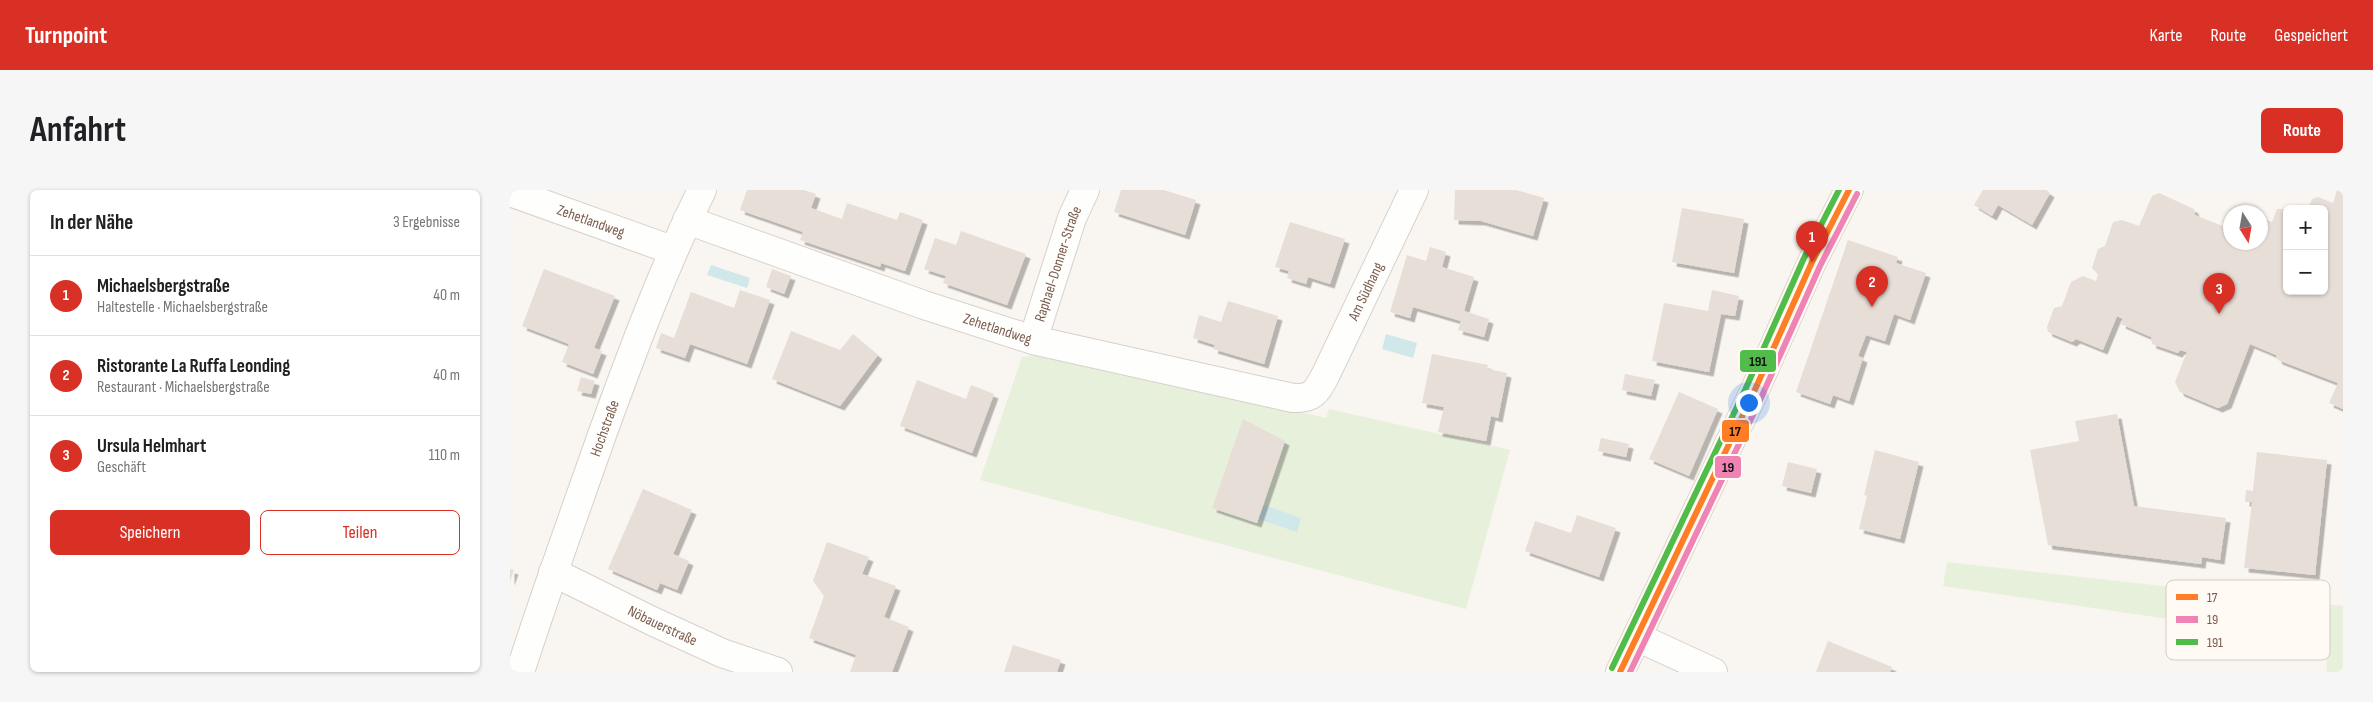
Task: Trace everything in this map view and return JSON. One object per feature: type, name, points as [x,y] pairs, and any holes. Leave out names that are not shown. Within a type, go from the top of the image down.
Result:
[{"type":"street","name":"Hochstraße","points":[[520,672],[553,572],[640,332],[672,250],[702,190]]},
{"type":"street","name":"Raphael-Donner-Straße","points":[[1033,340],[1072,218],[1085,190]]},
{"type":"street","name":"Am Südhang","points":[[1316,392],[1331,366],[1414,190]]},
{"type":"street","points":[[1620,672],[1646,641],[1812,262],[1849,190]]},
{"type":"street","name":"Zehetlandweg","points":[[510,192],[672,250]]},
{"type":"street","name":"Zehetlandweg","points":[[687,220],[924,304],[1033,340],[1293,398],[1305,399],[1316,392]]},
{"type":"street","name":"Nöbauerstraße","points":[[553,572],[713,649],[778,672]]},
{"type":"street","points":[[1646,641],[1713,672]]},
{"type":"green space","points":[[1038,355],[1064,358],[1326,418],[1329,409],[1510,450],[1466,609],[980,480],[1022,357]]},
{"type":"green space","points":[[1947,562],[2166,586],[2166,619],[1943,586]]},
{"type":"green space","points":[[2330,605],[2343,606],[2343,672],[2327,672],[2327,660],[2330,660]]},
{"type":"water","points":[[711,265],[750,278],[747,288],[707,275]]},
{"type":"water","points":[[1386,334],[1417,343],[1413,358],[1382,349]]},
{"type":"water","points":[[1264,505],[1301,518],[1297,532],[1258,519]]},
{"type":"building","points":[[747,190],[804,190],[816,194],[811,208],[842,219],[847,203],[897,220],[900,212],[923,220],[905,271],[881,263],[880,267],[800,240],[803,232],[740,210]]},
{"type":"building","points":[[1121,190],[1164,190],[1196,200],[1185,235],[1114,212]]},
{"type":"building","points":[[1455,190],[1516,190],[1544,198],[1533,236],[1481,221],[1454,220]]},
{"type":"building","points":[[1983,190],[2046,190],[2050,193],[2032,225],[1998,205],[1992,216],[1974,205]]},
{"type":"building","points":[[2337,190],[2343,190],[2343,409],[2329,403],[2338,383],[2278,360],[2276,355],[2250,344],[2227,404],[2218,408],[2180,392],[2175,382],[2187,352],[2180,350],[2178,353],[2152,344],[2151,337],[2121,324],[2123,319],[2117,316],[2103,350],[2076,339],[2072,342],[2048,332],[2047,327],[2054,308],[2062,306],[2071,282],[2083,276],[2096,281],[2098,274],[2092,268],[2098,249],[2105,246],[2113,222],[2122,220],[2139,226],[2152,196],[2159,193],[2194,209],[2195,215],[2223,226],[2223,250],[2268,250],[2268,221],[2272,222],[2277,209],[2283,209],[2283,295],[2328,295],[2328,205],[2310,205],[2312,199],[2318,197],[2333,203]]},
{"type":"building","points":[[1682,208],[1744,219],[1734,273],[1672,262]]},
{"type":"building","points":[[1290,222],[1345,239],[1330,284],[1308,277],[1306,284],[1287,278],[1289,271],[1275,267]]},
{"type":"building","points":[[961,231],[1026,254],[1007,305],[943,283],[946,276],[924,269],[935,238],[956,245]]},
{"type":"building","points":[[1848,240],[1898,257],[1896,263],[1926,273],[1910,320],[1894,314],[1885,341],[1866,335],[1858,356],[1863,358],[1849,401],[1833,395],[1830,404],[1796,392]]},
{"type":"building","points":[[1430,247],[1446,252],[1442,267],[1474,277],[1464,311],[1489,319],[1484,337],[1458,330],[1461,321],[1413,307],[1410,318],[1390,312],[1407,255],[1426,261]]},
{"type":"building","points":[[544,269],[615,296],[594,348],[602,351],[593,374],[562,362],[569,344],[522,326]]},
{"type":"building","points":[[772,269],[791,276],[784,294],[766,287]]},
{"type":"building","points":[[740,290],[770,300],[747,364],[690,344],[685,358],[656,348],[661,333],[674,338],[691,292],[734,308]]},
{"type":"building","points":[[1712,290],[1739,296],[1735,316],[1721,314],[1709,372],[1652,361],[1664,303],[1708,311]]},
{"type":"building","points":[[1228,301],[1278,316],[1264,364],[1213,349],[1215,345],[1193,338],[1199,315],[1221,322]]},
{"type":"building","points":[[791,331],[840,350],[853,334],[878,355],[840,406],[772,379]]},
{"type":"building","points":[[1432,354],[1488,365],[1487,369],[1507,373],[1498,418],[1491,416],[1486,441],[1438,432],[1444,407],[1422,403]]},
{"type":"building","points":[[1625,374],[1655,380],[1651,396],[1622,390]]},
{"type":"building","points":[[581,377],[595,381],[591,394],[577,391]]},
{"type":"building","points":[[917,380],[966,399],[971,385],[994,394],[972,453],[900,426]]},
{"type":"building","points":[[1679,392],[1718,409],[1689,476],[1649,459]]},
{"type":"building","points":[[2117,414],[2134,506],[2226,518],[2220,560],[2202,557],[2201,564],[2048,545],[2030,450],[2079,441],[2075,421]]},
{"type":"building","points":[[1243,419],[1285,441],[1257,523],[1212,508]]},
{"type":"building","points":[[1601,438],[1629,444],[1626,457],[1598,451]]},
{"type":"building","points":[[1875,450],[1919,462],[1900,539],[1859,529],[1867,496],[1864,495]]},
{"type":"building","points":[[2257,452],[2327,460],[2315,575],[2244,568],[2252,502],[2245,502],[2246,490],[2253,491]]},
{"type":"building","points":[[1788,462],[1817,469],[1811,493],[1782,486]]},
{"type":"building","points":[[643,489],[692,510],[673,554],[689,561],[677,590],[660,583],[657,590],[608,569]]},
{"type":"building","points":[[1577,515],[1616,528],[1599,577],[1525,551],[1535,521],[1571,533]]},
{"type":"building","points":[[827,542],[869,557],[862,574],[896,586],[884,617],[909,627],[892,672],[850,672],[856,655],[809,638],[824,596],[813,581]]},
{"type":"building","points":[[510,569],[514,570],[510,581]]},
{"type":"building","points":[[1828,641],[1892,667],[1890,672],[1816,672]]},
{"type":"building","points":[[1013,645],[1061,660],[1057,672],[1004,672]]},
{"type":"transit line","name":"191","points":[[1612,668],[1745,390],[1804,258],[1839,190]]},
{"type":"transit line","name":"17","points":[[1620,672],[1753,394],[1812,262],[1849,190]]},
{"type":"transit line","name":"19","points":[[1630,672],[1761,398],[1820,266],[1857,194]]},
{"type":"place","name":"Michaelsbergstraße","points":[[1812,262]]},
{"type":"place","name":"Ristorante La Ruffa Leonding","points":[[1872,307]]},
{"type":"place","name":"Ursula Helmhart","points":[[2219,314]]}]
